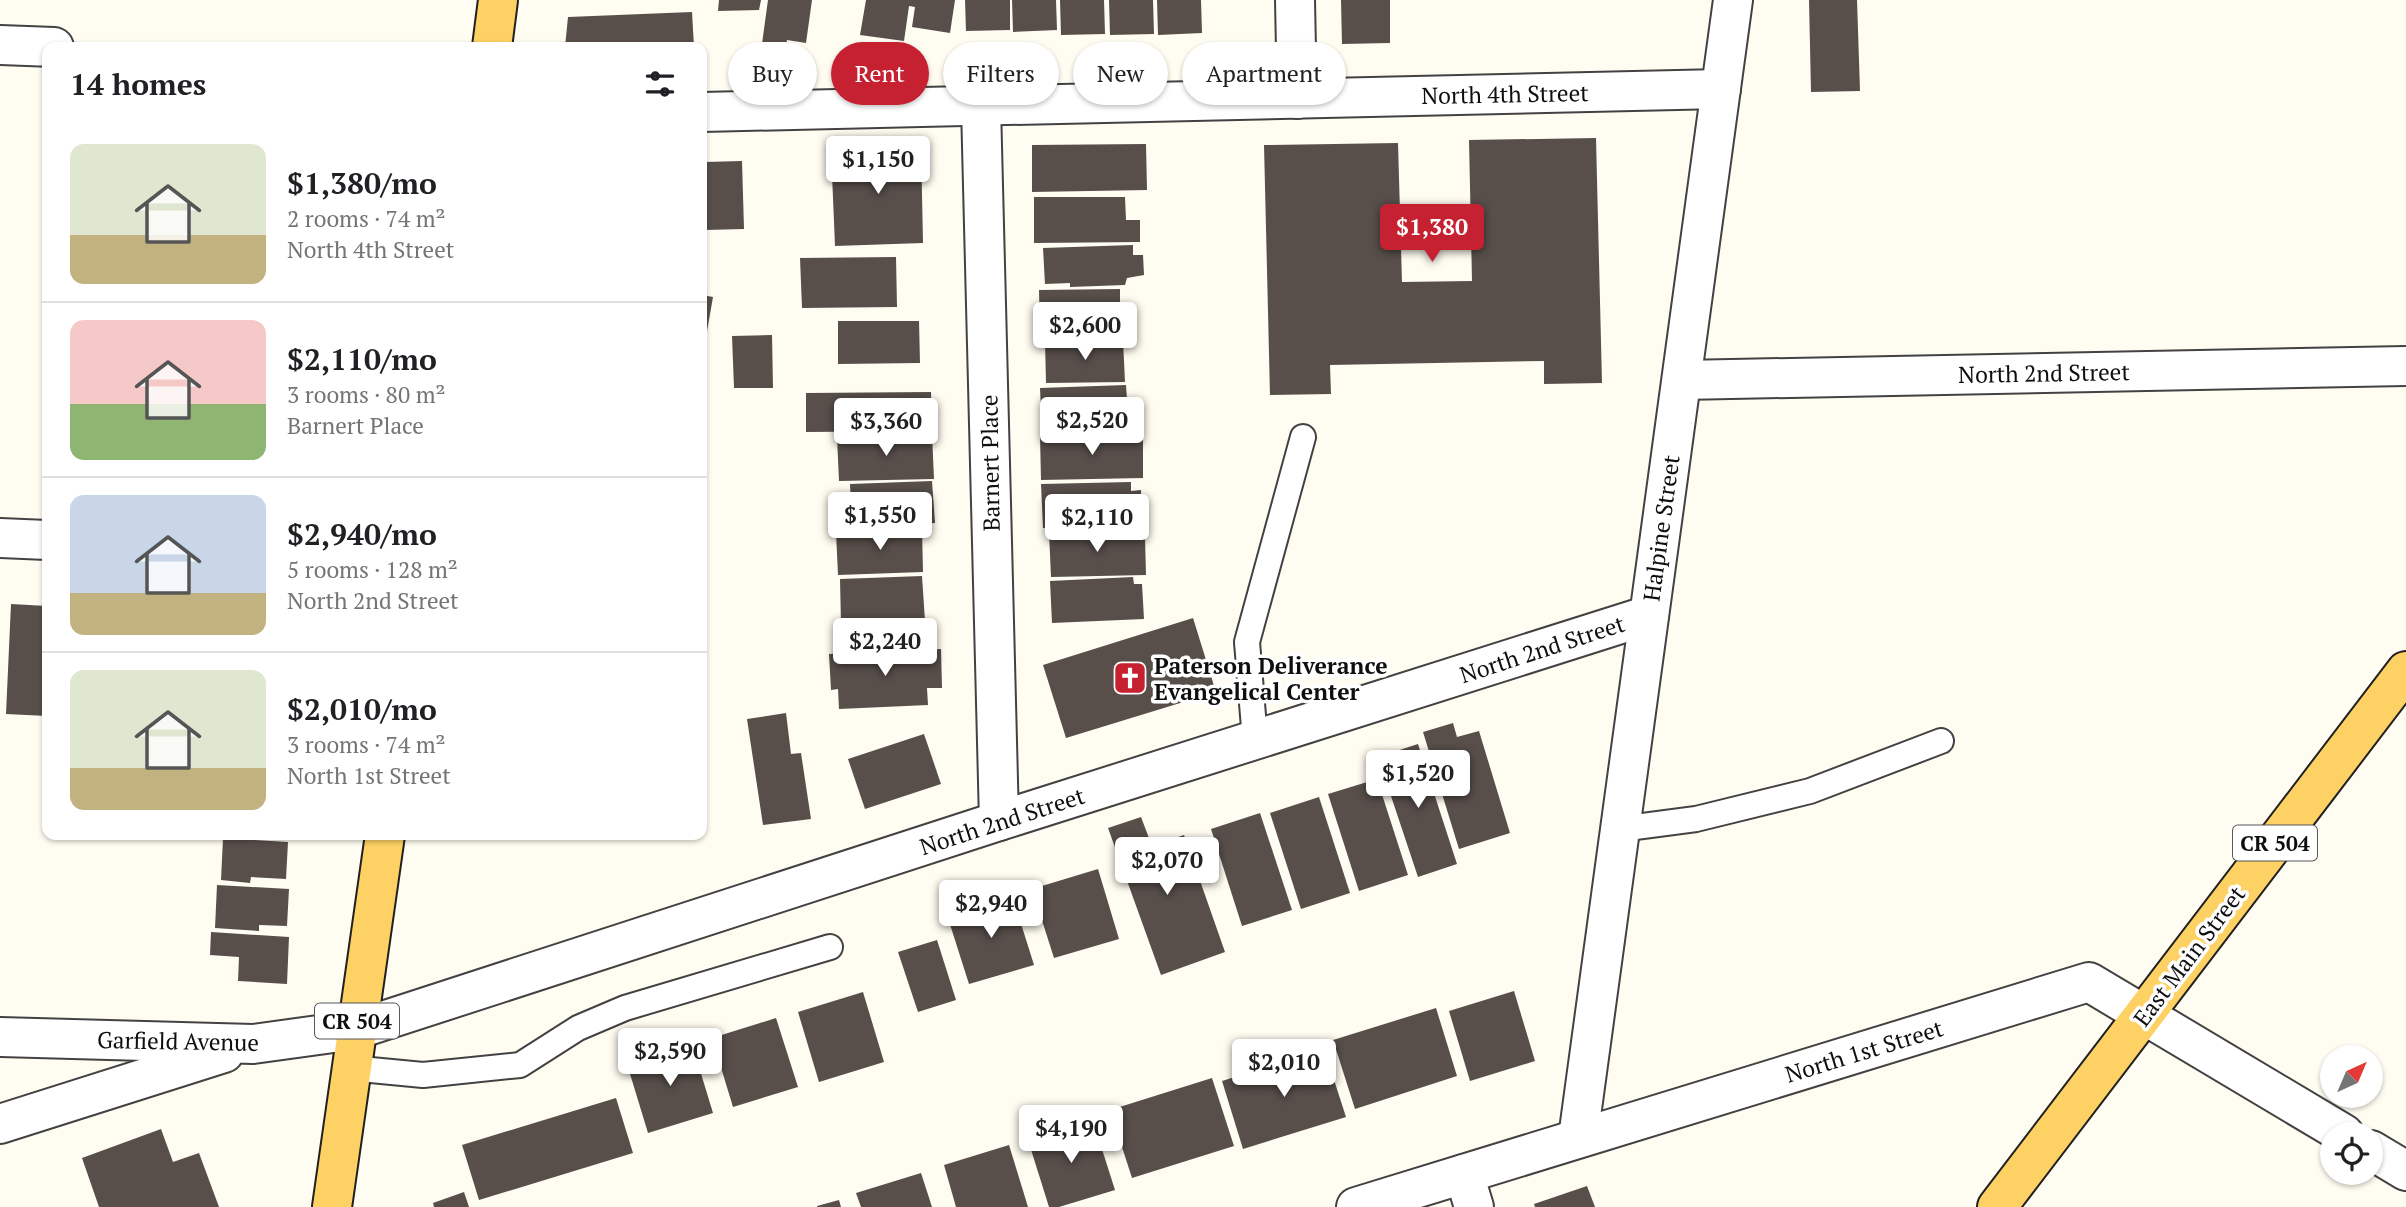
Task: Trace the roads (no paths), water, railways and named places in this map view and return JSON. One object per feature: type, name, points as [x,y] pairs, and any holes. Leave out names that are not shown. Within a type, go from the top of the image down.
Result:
[{"type":"main road","points":[[493,42],[499,0]]},
{"type":"main road","name":"East Main Street","points":[[1997,1207],[2406,671]]},
{"type":"main road","name":"CR 504","points":[[332,1207],[355,1030],[384,840]]},
{"type":"street","points":[[1295,0],[1296,42]]},
{"type":"street","name":"Halpine Street","points":[[1578,1139],[1733,0]]},
{"type":"street","points":[[0,45],[42,47]]},
{"type":"street","name":"North 4th Street","points":[[1346,98],[1721,89]]},
{"type":"street","name":"North 4th Street","points":[[707,112],[1182,102]]},
{"type":"street","name":"Barnert Place","points":[[981,106],[999,821]]},
{"type":"street","name":"North 2nd Street","points":[[1682,380],[2406,366]]},
{"type":"street","points":[[0,538],[42,540]]},
{"type":"street","name":"North 2nd Street","points":[[355,1030],[999,821],[1649,615]]},
{"type":"street","name":"North 1st Street","points":[[1356,1207],[1469,1190],[1578,1139],[2089,982],[2324,1122]]},
{"type":"street","name":"Garfield Avenue","points":[[0,1037],[253,1044],[355,1030]]},
{"type":"street","points":[[0,1124],[253,1044]]},
{"type":"street","points":[[2383,1157],[2406,1171]]},
{"type":"lane","points":[[1255,740],[1247,642],[1303,437]]},
{"type":"lane","points":[[1620,829],[1696,819],[1810,791],[1941,741]]},
{"type":"lane","points":[[351,1068],[423,1074],[520,1065],[578,1028],[625,1008],[830,947]]},
{"type":"place","name":"Paterson Deliverance Evangelical Center","points":[[1130,678]]}]
